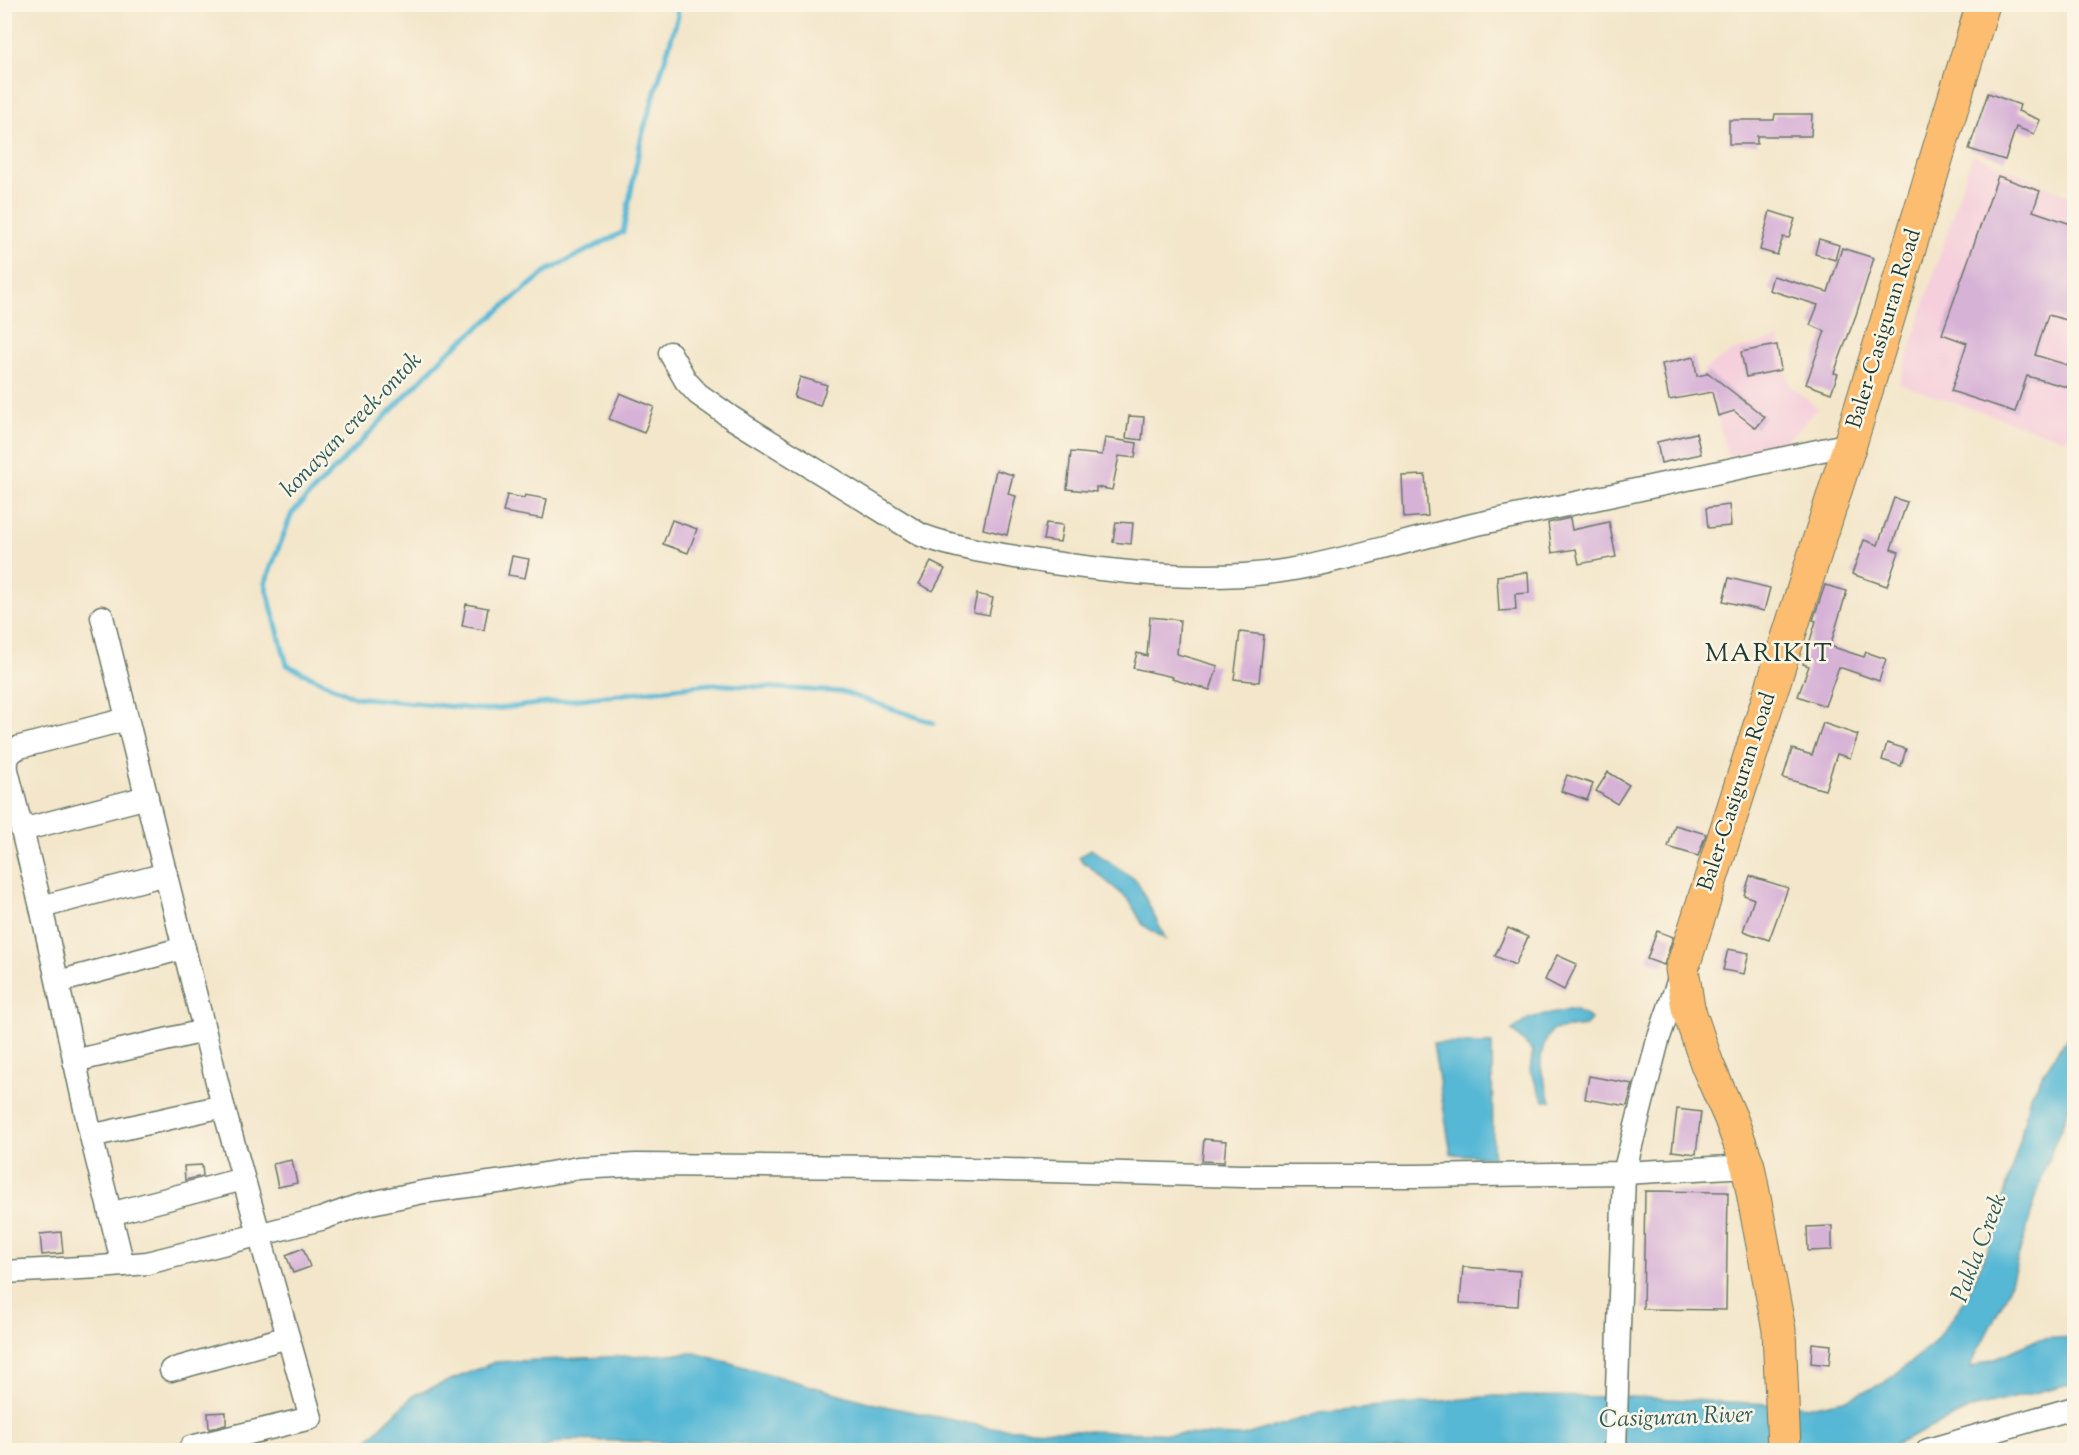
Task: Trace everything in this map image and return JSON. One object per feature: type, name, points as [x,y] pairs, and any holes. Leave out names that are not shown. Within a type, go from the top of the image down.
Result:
[{"type":"main road","name":"Baler-Casiguran Road","points":[[1784,1450],[1779,1330],[1748,1166],[1707,1064],[1688,1008],[1682,969],[1850,444],[1983,4]]},
{"type":"street","points":[[670,353],[686,381],[698,394],[732,418],[921,535],[943,543],[986,553],[1112,571],[1159,575],[1241,576],[1317,564],[1434,533],[1850,444]]},
{"type":"street","points":[[102,617],[223,1106],[311,1418],[191,1447]]},
{"type":"street","points":[[123,1265],[90,1136],[41,907],[7,770],[8,755],[20,747],[127,719]]},
{"type":"street","points":[[22,830],[147,797]]},
{"type":"street","points":[[41,907],[166,874]]},
{"type":"street","points":[[58,982],[184,948]]},
{"type":"street","points":[[1615,1450],[1624,1173],[1658,1040],[1682,969]]},
{"type":"street","points":[[74,1062],[204,1031]]},
{"type":"street","points":[[90,1136],[223,1106]]},
{"type":"street","points":[[4,1272],[147,1263],[321,1219],[357,1206],[423,1192],[578,1168],[636,1165],[888,1167],[1242,1176],[1415,1176],[1624,1173],[1748,1166]]},
{"type":"street","points":[[110,1214],[243,1179]]},
{"type":"street","points":[[171,1370],[288,1337]]},
{"type":"street","points":[[1928,1450],[2074,1408]]},
{"type":"shaded area","points":[[1972,154],[2074,198],[2074,431],[2065,440],[1899,384]]},
{"type":"shaded area","points":[[1779,338],[1790,386],[1818,408],[1798,430],[1779,445],[1728,456],[1703,370],[1735,350]]},
{"type":"water","points":[[1091,849],[1137,881],[1166,940],[1143,925],[1129,900],[1079,858]]},
{"type":"water","points":[[1574,1009],[1591,1019],[1586,1026],[1552,1030],[1546,1040],[1541,1065],[1551,1101],[1544,1101],[1530,1071],[1533,1051],[1512,1030],[1530,1018]]},
{"type":"water","name":"Casiguran River","points":[[2074,1031],[2074,1096],[2044,1170],[2008,1292],[1969,1368],[2038,1339],[2074,1337],[2074,1383],[1972,1408],[1888,1448],[1863,1450],[1554,1450],[1523,1446],[1474,1450],[776,1450],[739,1444],[569,1440],[536,1450],[357,1450],[414,1395],[495,1362],[695,1353],[875,1404],[991,1428],[1242,1436],[1320,1413],[1494,1396],[1630,1397],[1814,1406],[1844,1400],[1884,1383],[1931,1346],[1964,1302],[1987,1252],[2020,1141],[2030,1095],[2063,1043]]},
{"type":"water","points":[[1433,1043],[1492,1044],[1493,1157],[1451,1154]]},
{"type":"building","points":[[1988,93],[2020,105],[2018,111],[2040,120],[2034,134],[2016,127],[2005,160],[1969,149]]},
{"type":"building","points":[[1775,114],[1812,114],[1811,136],[1757,136],[1757,144],[1729,144],[1729,120],[1774,120]]},
{"type":"building","points":[[1998,176],[2040,191],[2033,211],[2074,225],[2074,322],[2048,315],[2035,355],[2074,367],[2074,389],[2027,376],[2015,412],[1951,391],[1967,343],[1942,334]]},
{"type":"building","points":[[1770,211],[1795,219],[1789,238],[1783,237],[1777,255],[1760,250]]},
{"type":"building","points":[[1819,239],[1839,245],[1835,260],[1815,254]]},
{"type":"building","points":[[1842,248],[1874,258],[1834,373],[1838,374],[1831,393],[1806,384],[1825,331],[1810,325],[1818,305],[1769,290],[1773,276],[1828,292]]},
{"type":"building","points":[[1777,345],[1781,370],[1746,377],[1741,352]]},
{"type":"building","points":[[1694,357],[1697,376],[1707,374],[1707,372],[1765,417],[1756,428],[1734,411],[1718,416],[1712,392],[1669,400],[1662,364]]},
{"type":"building","points":[[800,377],[827,385],[820,406],[794,397]]},
{"type":"building","points":[[620,393],[654,407],[644,433],[609,419]]},
{"type":"building","points":[[1129,416],[1144,417],[1142,440],[1126,438]]},
{"type":"building","points":[[1696,433],[1701,454],[1661,463],[1657,442]]},
{"type":"building","points":[[1105,438],[1137,443],[1135,458],[1119,456],[1112,490],[1096,487],[1096,492],[1067,489],[1071,452],[1102,455]]},
{"type":"building","points":[[996,470],[1013,475],[1008,494],[1016,496],[1007,535],[983,529]]},
{"type":"building","points":[[1425,475],[1428,516],[1404,518],[1402,476]]},
{"type":"building","points":[[507,495],[547,499],[543,519],[503,512]]},
{"type":"building","points":[[1894,498],[1907,502],[1891,549],[1899,552],[1887,586],[1852,574],[1864,540],[1878,545]]},
{"type":"building","points":[[1729,505],[1731,526],[1708,528],[1706,508]]},
{"type":"building","points":[[1570,518],[1572,530],[1609,522],[1616,557],[1579,564],[1576,549],[1552,553],[1548,523]]},
{"type":"building","points":[[672,520],[697,529],[688,553],[663,544]]},
{"type":"building","points":[[1116,522],[1133,523],[1131,544],[1113,542]]},
{"type":"building","points":[[1046,523],[1063,525],[1060,542],[1043,540]]},
{"type":"building","points":[[512,556],[529,559],[525,578],[508,575]]},
{"type":"building","points":[[931,562],[945,569],[933,591],[919,584]]},
{"type":"building","points":[[1528,572],[1529,593],[1515,594],[1516,610],[1499,611],[1497,576]]},
{"type":"building","points":[[1729,578],[1770,588],[1764,611],[1723,601]]},
{"type":"building","points":[[1825,585],[1847,591],[1830,646],[1864,657],[1866,652],[1886,659],[1879,681],[1839,667],[1825,706],[1798,696],[1809,666],[1803,664],[1816,621],[1813,620]]},
{"type":"building","points":[[977,594],[993,598],[989,615],[973,612]]},
{"type":"building","points":[[466,604],[488,608],[484,630],[462,626]]},
{"type":"building","points":[[1150,617],[1180,620],[1177,654],[1218,666],[1210,690],[1172,679],[1173,677],[1133,668],[1137,653],[1147,656]]},
{"type":"building","points":[[1240,632],[1264,635],[1259,682],[1234,679]]},
{"type":"building","points":[[1823,723],[1858,735],[1850,758],[1837,754],[1825,790],[1783,778],[1792,749],[1812,755]]},
{"type":"building","points":[[1887,743],[1906,749],[1901,766],[1882,760]]},
{"type":"building","points":[[1608,772],[1629,785],[1617,804],[1596,791]]},
{"type":"building","points":[[1567,775],[1593,784],[1587,800],[1561,791]]},
{"type":"building","points":[[1675,825],[1706,834],[1698,856],[1668,847]]},
{"type":"building","points":[[1750,876],[1788,888],[1769,940],[1743,931],[1754,899],[1744,895]]},
{"type":"building","points":[[1508,928],[1528,937],[1515,965],[1495,956]]},
{"type":"building","points":[[1657,931],[1673,937],[1664,965],[1647,959]]},
{"type":"building","points":[[1728,949],[1749,953],[1744,974],[1723,970]]},
{"type":"building","points":[[1557,955],[1577,964],[1564,990],[1545,980]]},
{"type":"building","points":[[1589,1076],[1633,1084],[1627,1106],[1585,1099]]},
{"type":"building","points":[[1677,1109],[1701,1112],[1696,1154],[1672,1151]]},
{"type":"building","points":[[1204,1139],[1226,1141],[1224,1162],[1202,1161]]},
{"type":"building","points":[[292,1160],[297,1183],[278,1187],[273,1164]]},
{"type":"building","points":[[202,1165],[203,1176],[185,1180],[184,1166]]},
{"type":"building","points":[[1645,1191],[1728,1192],[1726,1310],[1643,1309]]},
{"type":"building","points":[[1832,1226],[1832,1250],[1808,1251],[1807,1227]]},
{"type":"building","points":[[61,1232],[63,1253],[42,1255],[40,1234]]},
{"type":"building","points":[[303,1248],[310,1267],[293,1273],[286,1255]]},
{"type":"building","points":[[1463,1267],[1520,1271],[1518,1306],[1460,1303]]},
{"type":"building","points":[[1812,1343],[1831,1345],[1829,1365],[1811,1363]]},
{"type":"building","points":[[226,1412],[226,1425],[209,1429],[208,1413]]},
{"type":"waterway","name":"konayan creek-ontok","points":[[676,4],[678,16],[642,135],[623,232],[547,271],[445,355],[292,513],[265,583],[287,665],[354,697],[487,710],[710,684],[843,692],[934,723]]},
{"type":"district","name":"MARIKIT","points":[[1769,654]]},
{"type":"water label","name":"Pakla Creek","points":[[1980,1248]]}]
